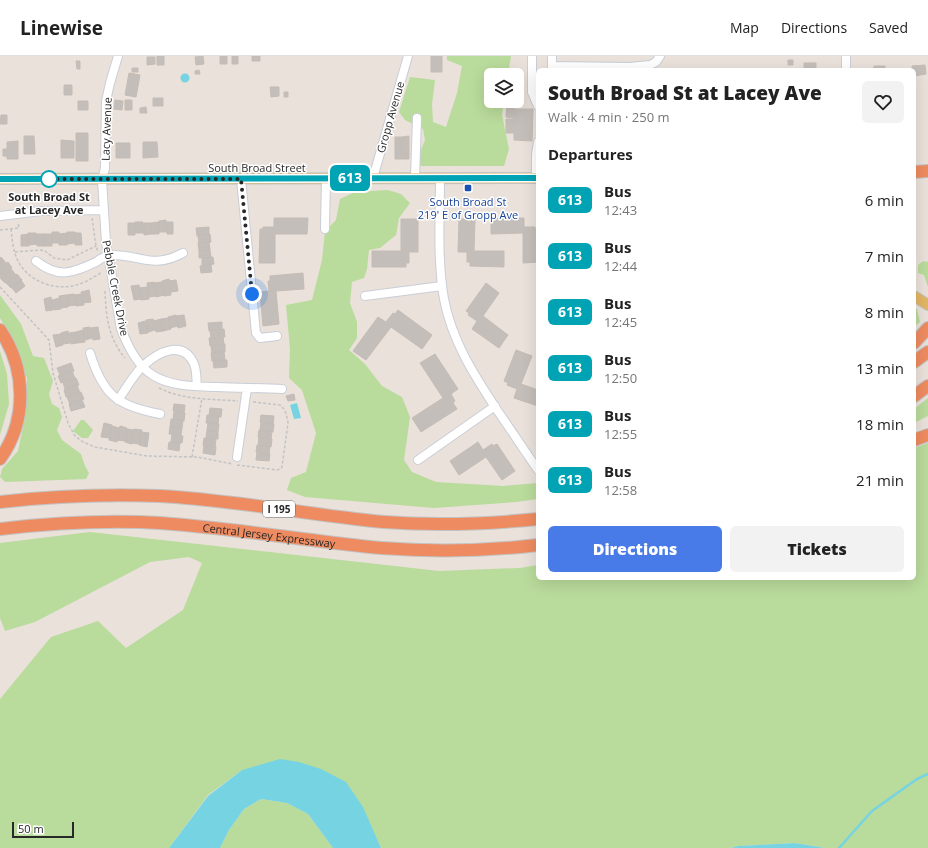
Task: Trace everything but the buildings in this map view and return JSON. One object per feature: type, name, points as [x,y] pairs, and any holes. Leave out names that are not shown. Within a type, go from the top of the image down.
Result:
[{"type":"highway","points":[[916,172],[928,172]]},
{"type":"highway","points":[[916,341],[928,328]]},
{"type":"highway","points":[[0,330],[12,352],[17,367],[21,396],[16,426],[11,441],[0,459]]},
{"type":"highway","points":[[916,361],[928,352]]},
{"type":"highway","points":[[916,395],[928,386]]},
{"type":"highway","points":[[916,439],[928,435]]},
{"type":"highway","name":"I 195","points":[[0,502],[67,496],[160,496],[392,522],[463,524],[536,519]]},
{"type":"highway","name":"Central Jersey Expressway","points":[[0,529],[68,523],[121,522],[203,527],[381,548],[463,551],[536,545]]},
{"type":"main road","name":"South Broad Street","points":[[0,179],[536,178]]},
{"type":"main road","points":[[916,297],[928,305]]},
{"type":"street","name":"Lacy Avenue","points":[[102,180],[105,168],[106,101],[118,56]]},
{"type":"street","name":"Gropp Avenue","points":[[372,178],[408,56]]},
{"type":"street","points":[[532,56],[532,92],[536,101]]},
{"type":"street","points":[[552,56],[552,68],[630,67],[650,65],[656,62],[660,56]]},
{"type":"street","points":[[846,56],[846,68]]},
{"type":"street","points":[[415,178],[417,118]]},
{"type":"street","points":[[326,178],[326,229]]},
{"type":"street","points":[[440,178],[440,257],[442,286],[450,322],[457,342],[469,366],[536,467]]},
{"type":"street","points":[[241,179],[256,333],[260,338],[277,336]]},
{"type":"street","name":"Pebble Creek Drive","points":[[102,180],[106,245],[121,329],[132,353],[143,366],[153,376],[165,381],[197,386],[282,389]]},
{"type":"street","points":[[0,216],[41,211],[104,210]]},
{"type":"street","points":[[36,261],[48,269],[62,273],[78,270],[108,255],[155,261],[165,260],[183,253]]},
{"type":"street","points":[[365,296],[442,286]]},
{"type":"street","points":[[118,400],[143,366],[162,352],[168,350],[180,351],[186,354],[194,364],[197,386]]},
{"type":"street","points":[[90,353],[103,385],[118,400],[133,408],[160,414]]},
{"type":"street","points":[[237,457],[247,388]]},
{"type":"street","points":[[418,460],[495,406]]},
{"type":"path","points":[[91,210],[99,260]]},
{"type":"path","points":[[0,230],[19,228],[17,214]]},
{"type":"path","points":[[15,252],[40,250],[54,258],[67,260],[96,246],[106,245]]},
{"type":"path","points":[[192,457],[202,398]]},
{"type":"green space","points":[[447,56],[511,56],[509,68],[484,68],[484,108],[503,108],[502,115],[509,149],[504,166],[421,166],[417,159],[425,140],[423,129],[405,120],[399,112],[410,77],[435,80],[432,104],[433,122],[446,127],[457,93],[462,66],[447,60]]},
{"type":"green space","points":[[388,190],[401,194],[410,203],[399,218],[396,235],[380,248],[369,250],[367,269],[364,278],[352,282],[350,303],[357,322],[357,338],[349,350],[365,364],[382,386],[402,397],[410,417],[404,460],[412,472],[436,482],[503,486],[536,483],[536,499],[434,508],[305,497],[287,490],[291,478],[306,472],[316,433],[302,390],[289,378],[290,349],[286,305],[312,300],[322,260],[325,232],[336,220],[340,199],[355,192]]},
{"type":"green space","points":[[923,261],[928,261],[928,287],[924,275],[918,273],[918,265]]},
{"type":"green space","points":[[0,295],[21,324],[33,356],[44,358],[53,381],[49,394],[52,404],[59,408],[62,417],[57,430],[62,440],[81,454],[89,473],[86,479],[5,482],[0,477],[2,469],[18,451],[25,417],[27,379],[17,347],[0,318]]},
{"type":"green space","points":[[916,308],[917,309],[920,322],[916,325]]},
{"type":"green space","points":[[0,351],[7,374],[9,404],[0,435]]},
{"type":"green space","points":[[928,398],[928,416],[916,422],[916,407]]},
{"type":"green space","points":[[81,420],[84,420],[93,430],[88,438],[82,438],[73,431]]},
{"type":"green space","points":[[928,443],[928,848],[825,848],[795,843],[738,846],[731,848],[381,848],[375,835],[242,770],[208,795],[169,848],[0,848],[0,699],[51,637],[98,621],[126,648],[183,610],[202,563],[189,557],[150,562],[35,622],[5,631],[0,618],[0,543],[90,532],[439,571],[520,568],[536,565],[536,580],[916,580],[916,447]]},
{"type":"green space","points":[[261,799],[287,803],[308,814],[333,848],[220,848],[229,830],[244,809]]},
{"type":"water","points":[[185,73],[190,78],[185,83],[180,78]]},
{"type":"water","points":[[297,403],[301,418],[294,419],[290,405]]},
{"type":"water","points":[[280,759],[299,762],[321,769],[346,782],[363,807],[381,848],[333,848],[308,814],[287,803],[261,799],[244,809],[229,830],[220,848],[169,848],[208,796],[242,770]]},
{"type":"water","points":[[795,843],[825,848],[731,848],[738,846]]},
{"type":"waterway","points":[[839,848],[872,811],[917,779],[928,774]]},
{"type":"bus line","name":"613","points":[[0,179],[536,178]]},
{"type":"place","name":"South Broad St at Lacey Ave","points":[[49,179]]},
{"type":"place","name":"South Broad St 219' E of Gropp Ave","points":[[468,188]]},
{"type":"route","points":[[49,179],[46,179],[102,180],[241,179],[252,294]]}]
